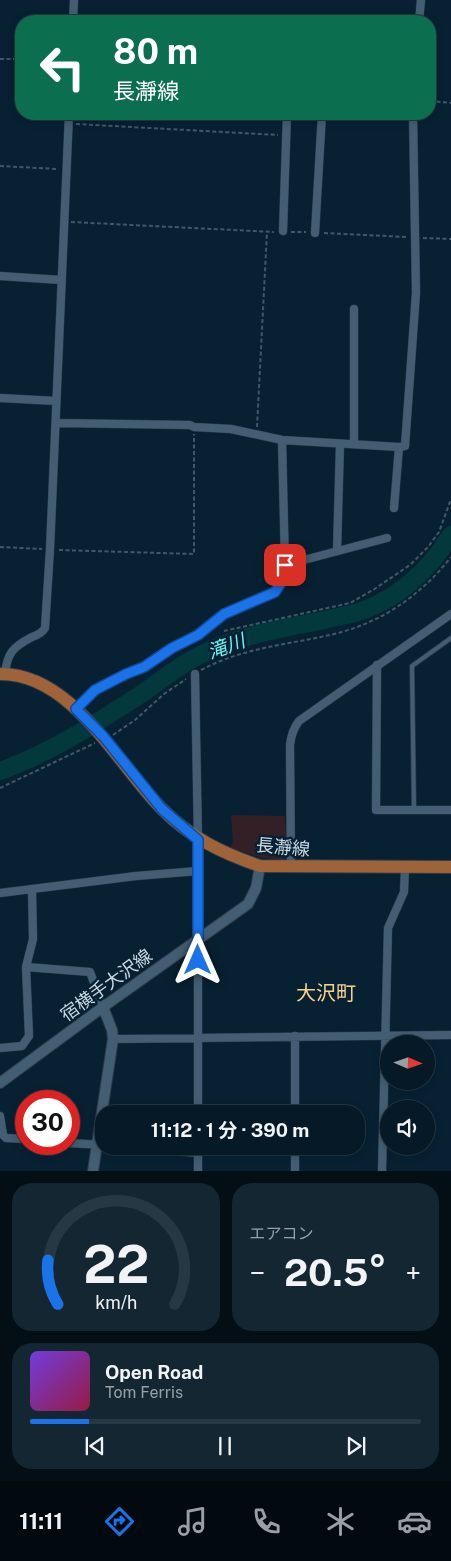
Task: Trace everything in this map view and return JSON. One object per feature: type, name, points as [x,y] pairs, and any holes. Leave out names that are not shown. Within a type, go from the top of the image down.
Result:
[{"type":"main road","points":[[2,674],[36,680],[78,711]]},
{"type":"main road","name":"長瀞線","points":[[78,711],[104,737],[162,809],[198,840],[237,858],[260,866],[451,867]]},
{"type":"street","points":[[73,15],[74,0]]},
{"type":"street","points":[[420,15],[421,0]]},
{"type":"street","points":[[2,674],[6,659],[21,643],[42,632],[45,628],[69,120]]},
{"type":"street","points":[[282,231],[287,120]]},
{"type":"street","points":[[315,232],[322,120]]},
{"type":"street","points":[[56,422],[190,425],[194,427],[232,430],[282,440],[405,446],[416,292],[413,120]]},
{"type":"street","points":[[0,276],[61,280]]},
{"type":"street","points":[[354,309],[354,444]]},
{"type":"street","points":[[0,398],[56,401]]},
{"type":"street","points":[[78,711],[95,690],[144,667],[172,648],[198,635],[224,614],[275,592],[281,583],[285,565],[282,440]]},
{"type":"street","points":[[337,551],[340,444]]},
{"type":"street","points":[[394,508],[399,447]]},
{"type":"street","points":[[285,565],[388,538]]},
{"type":"street","points":[[291,866],[291,736],[299,721],[451,614]]},
{"type":"street","points":[[377,665],[376,810],[451,810]]},
{"type":"street","points":[[195,674],[198,840],[198,1105]]},
{"type":"street","name":"宿横手大沢線","points":[[0,1083],[248,904],[256,888],[260,866]]},
{"type":"street","points":[[384,1035],[388,928],[404,892],[404,867]]},
{"type":"street","points":[[0,893],[136,876],[198,871]]},
{"type":"street","points":[[0,1048],[22,1046],[29,1036],[26,967],[33,939],[32,889]]},
{"type":"street","points":[[26,967],[90,972],[112,1030],[113,1039],[105,1105]]},
{"type":"street","points":[[418,1035],[451,1034]]},
{"type":"street","points":[[295,1036],[295,1105]]},
{"type":"street","points":[[113,1039],[380,1036]]},
{"type":"street","points":[[382,1171],[383,1090]]},
{"type":"street","points":[[0,1116],[3,1136],[15,1138]]},
{"type":"street","points":[[80,1144],[95,1145]]},
{"type":"street","points":[[93,1171],[97,1155]]},
{"type":"street","points":[[198,1155],[198,1171]]},
{"type":"street","points":[[295,1155],[295,1171]]},
{"type":"lane","points":[[414,810],[412,666],[451,638]]},
{"type":"path","points":[[0,59],[15,59]]},
{"type":"path","points":[[436,102],[451,104]]},
{"type":"path","points":[[69,124],[286,136]]},
{"type":"path","points":[[0,166],[66,169]]},
{"type":"path","points":[[64,221],[267,232],[315,232],[451,239]]},
{"type":"path","points":[[257,436],[267,232]]},
{"type":"path","points":[[0,547],[194,554],[194,427]]},
{"type":"path","points":[[224,631],[350,603],[373,590],[410,565],[428,547],[439,532],[451,499]]},
{"type":"path","points":[[0,788],[127,726],[164,694],[195,674],[228,658],[266,646],[356,628],[384,616],[426,585],[451,557]]},
{"type":"shaded area","points":[[231,815],[285,816],[287,855],[283,860],[263,858],[230,848],[233,842]]},
{"type":"waterway","name":"滝川","points":[[0,771],[19,764],[74,736],[143,693],[185,663],[214,648],[258,634],[356,613],[380,603],[404,587],[425,569],[451,535]]},
{"type":"district","name":"大沢町","points":[[326,993]]},
{"type":"route","points":[[198,960],[198,840],[162,809],[103,736],[76,709],[95,690],[144,667],[172,648],[198,635],[224,614],[275,592],[281,583],[285,565]]}]
